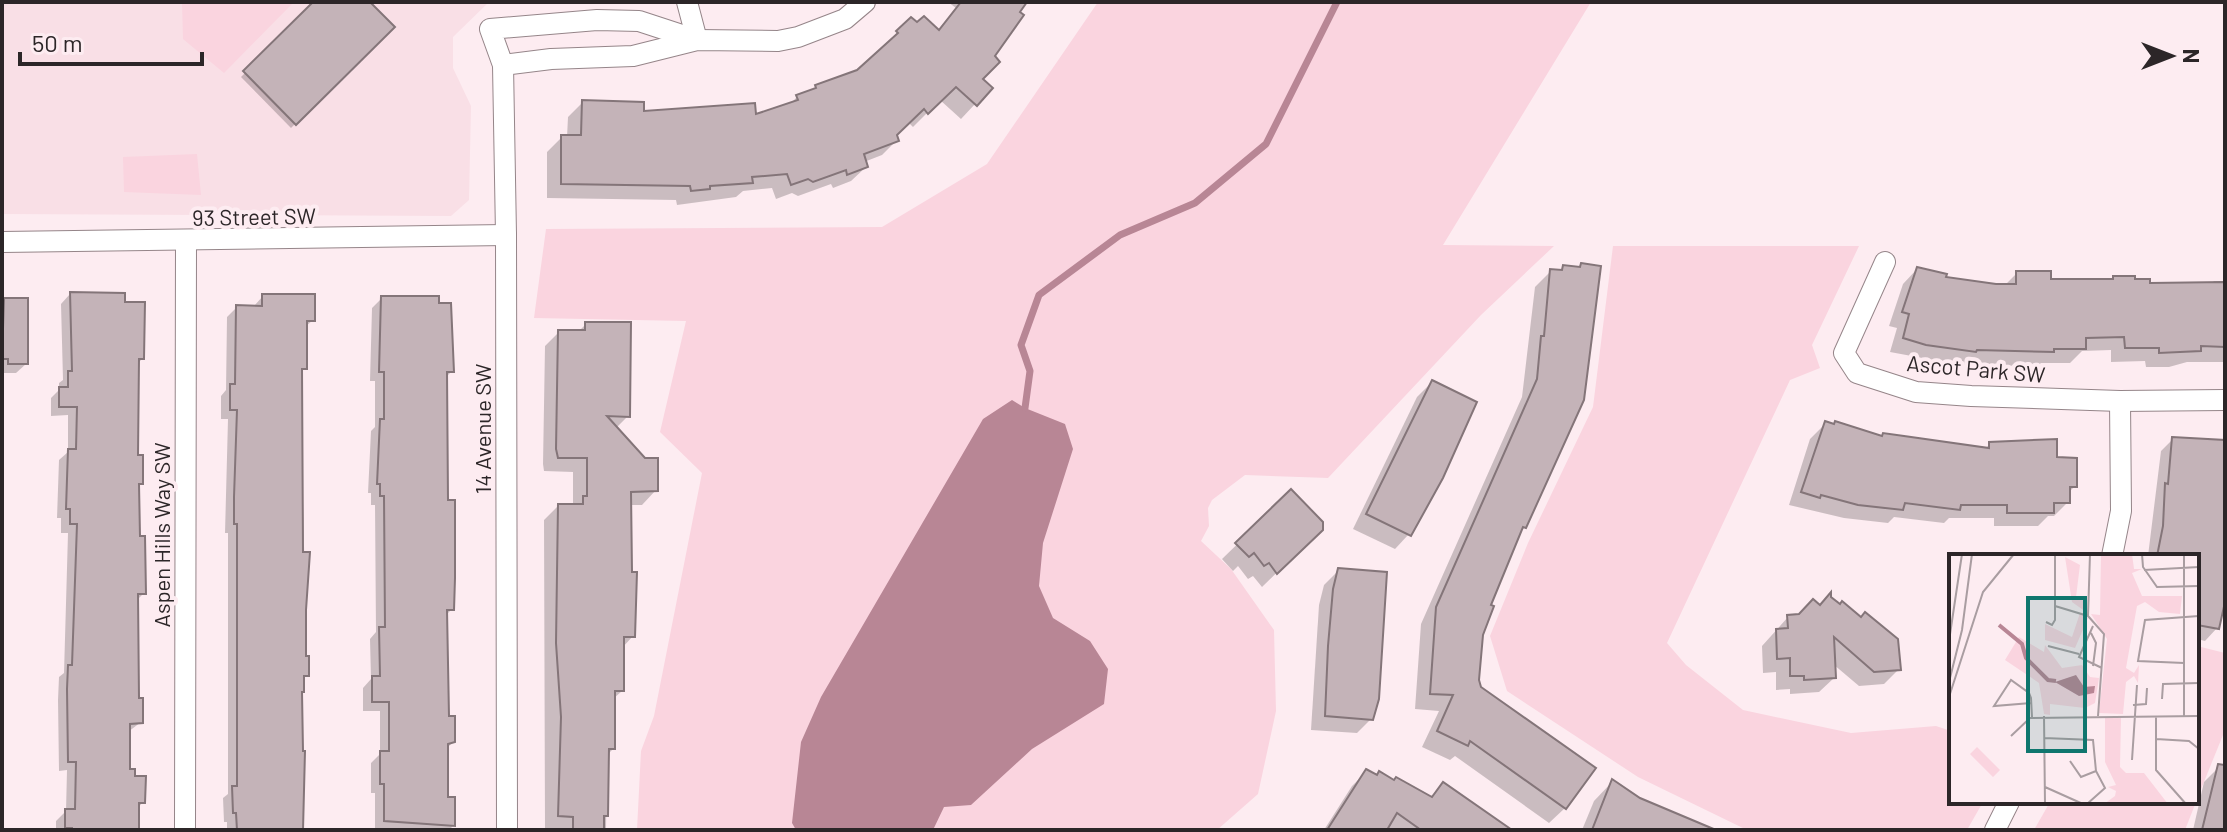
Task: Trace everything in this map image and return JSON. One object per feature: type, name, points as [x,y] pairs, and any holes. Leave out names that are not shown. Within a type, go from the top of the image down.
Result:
[{"type":"street","points":[[687,2],[697,40]]},
{"type":"street","points":[[503,65],[551,59],[633,56],[697,40],[778,41],[798,37],[845,19],[865,2]]},
{"type":"street","name":"14 Avenue SW","points":[[507,830],[503,65],[490,29],[597,20],[639,21],[697,40]]},
{"type":"street","name":"93 Street SW","points":[[2,242],[506,235]]},
{"type":"street","name":"Aspen Hills Way SW","points":[[185,830],[186,241]]},
{"type":"street","name":"Ascot Park SW","points":[[1885,262],[1844,353],[1857,373],[1916,392],[2120,401]]},
{"type":"street","points":[[2112,554],[2121,511],[2120,401],[2225,400]]},
{"type":"street","points":[[1995,830],[2008,804]]},
{"type":"shaded area","points":[[2,2],[489,2],[453,37],[453,68],[471,106],[469,200],[451,216],[2,214]]},
{"type":"shaded area","points":[[182,2],[294,2],[224,73],[183,39]]},
{"type":"shaded area","points":[[1098,2],[1591,2],[1443,245],[1554,246],[1481,315],[1328,478],[1245,475],[1212,500],[1208,508],[1209,526],[1201,541],[1231,569],[1274,630],[1276,711],[1258,794],[1217,830],[637,830],[641,751],[654,716],[702,473],[660,432],[686,321],[534,318],[546,229],[882,227],[987,164]]},
{"type":"shaded area","points":[[197,154],[201,195],[124,192],[123,157]]},
{"type":"shaded area","points":[[1613,246],[1859,246],[1812,345],[1820,368],[1790,380],[1667,643],[1686,665],[1743,710],[1851,733],[1936,726],[1949,730],[1949,804],[1982,804],[1967,830],[1747,830],[1638,777],[1507,691],[1490,636],[1528,543],[1593,407]]},
{"type":"shaded area","points":[[1012,400],[1065,424],[1073,449],[1043,543],[1039,586],[1053,618],[1090,641],[1108,669],[1104,704],[1032,749],[971,805],[944,807],[933,830],[796,830],[792,823],[801,742],[821,697],[983,419]]},
{"type":"shaded area","points":[[2199,646],[2225,653],[2225,730],[2199,794]]},
{"type":"shaded area","points":[[2049,804],[2195,804],[2185,830],[2034,830]]},
{"type":"building","points":[[313,2],[370,2],[395,27],[296,125],[243,71]]},
{"type":"building","points":[[961,2],[1027,2],[1020,12],[1024,15],[995,56],[1000,62],[983,79],[993,88],[977,106],[956,87],[928,114],[924,109],[897,135],[899,141],[864,154],[868,167],[847,175],[846,170],[813,182],[808,179],[791,185],[787,174],[752,177],[753,183],[710,186],[710,189],[691,191],[690,186],[561,184],[561,135],[581,135],[582,100],[644,102],[644,111],[755,103],[756,114],[798,100],[796,95],[816,88],[815,85],[857,70],[911,17],[917,22],[924,16],[939,30]]},
{"type":"building","points":[[1581,263],[1601,266],[1584,400],[1526,528],[1523,527],[1491,605],[1494,606],[1483,635],[1479,680],[1481,687],[1596,768],[1566,809],[1470,741],[1468,746],[1437,731],[1453,695],[1430,694],[1436,607],[1537,379],[1550,269],[1562,270],[1563,265],[1580,267]]},
{"type":"building","points":[[1917,267],[1947,274],[1946,277],[1996,284],[2016,284],[2016,271],[2051,271],[2051,279],[2135,276],[2135,279],[2150,279],[2150,283],[2225,282],[2225,347],[2201,346],[2201,351],[2159,353],[2159,348],[2125,348],[2124,337],[2086,338],[2086,349],[2054,349],[2054,352],[1976,352],[1926,345],[1903,338],[1909,314],[1902,312]]},
{"type":"building","points":[[70,292],[125,293],[125,302],[145,302],[144,359],[139,359],[138,455],[143,455],[143,484],[139,484],[140,536],[145,536],[146,594],[138,594],[139,698],[143,698],[143,723],[130,724],[130,769],[135,769],[135,776],[146,776],[145,803],[139,803],[139,830],[65,828],[65,809],[75,809],[76,762],[68,762],[67,689],[68,665],[72,665],[77,524],[70,524],[70,509],[66,509],[68,449],[76,449],[77,407],[59,407],[59,387],[68,387],[68,371],[72,371]]},
{"type":"building","points":[[262,294],[315,294],[315,321],[307,321],[307,369],[302,369],[303,552],[310,552],[306,610],[309,676],[304,676],[302,692],[305,751],[303,830],[237,830],[236,813],[233,813],[232,786],[237,786],[237,524],[234,524],[234,497],[237,410],[230,410],[230,384],[235,384],[236,305],[262,306]]},
{"type":"building","points":[[381,296],[439,296],[439,303],[451,303],[454,372],[447,372],[448,500],[455,500],[455,578],[454,610],[447,610],[449,716],[455,716],[455,742],[448,744],[448,797],[455,797],[455,826],[384,821],[380,751],[389,751],[389,702],[372,702],[372,676],[380,676],[379,627],[385,627],[384,496],[380,496],[380,484],[377,484],[380,419],[384,419],[384,372],[379,372]]},
{"type":"building","points":[[4,298],[28,298],[28,364],[8,364],[8,359],[2,359]]},
{"type":"building","points":[[585,322],[631,322],[630,417],[607,416],[645,458],[658,458],[658,491],[631,492],[632,572],[637,572],[635,637],[624,637],[624,691],[615,691],[615,749],[609,749],[608,816],[604,816],[604,830],[573,830],[573,817],[558,816],[561,717],[556,643],[558,504],[583,504],[583,496],[587,496],[587,458],[558,458],[558,330],[585,330]]},
{"type":"building","points":[[1432,380],[1477,402],[1443,478],[1411,536],[1366,514]]},
{"type":"building","points":[[1825,421],[1834,424],[1835,421],[1882,436],[1883,433],[1989,448],[1989,442],[2057,439],[2057,457],[2077,458],[2077,487],[2070,487],[2070,503],[2054,503],[2054,513],[2007,513],[2007,505],[1961,505],[1960,510],[1905,503],[1903,510],[1858,505],[1821,495],[1820,498],[1801,492]]},
{"type":"building","points":[[2172,437],[2225,440],[2225,602],[2219,629],[2199,625],[2199,554],[2157,554],[2163,526],[2165,483],[2168,484]]},
{"type":"building","points":[[1291,489],[1323,522],[1323,530],[1277,574],[1269,563],[1264,566],[1254,553],[1249,557],[1235,543]]},
{"type":"building","points":[[1338,568],[1387,572],[1379,699],[1373,720],[1325,716],[1333,589]]},
{"type":"building","points":[[1831,592],[1831,597],[1840,604],[1842,601],[1861,617],[1865,612],[1898,639],[1901,670],[1874,672],[1834,637],[1836,678],[1804,680],[1804,676],[1790,676],[1790,658],[1777,659],[1776,629],[1788,628],[1787,615],[1799,614],[1813,599],[1820,605]]},
{"type":"building","points":[[2218,764],[2225,765],[2225,830],[2202,830]]},
{"type":"building","points":[[1366,769],[1377,775],[1379,771],[1394,780],[1396,777],[1432,797],[1443,782],[1512,830],[1421,830],[1397,813],[1387,830],[1327,830]]},
{"type":"building","points":[[1612,779],[1640,798],[1716,830],[1592,830]]},
{"type":"waterway","points":[[1025,408],[1030,371],[1021,345],[1039,295],[1120,235],[1195,203],[1266,144],[1337,2]]}]
